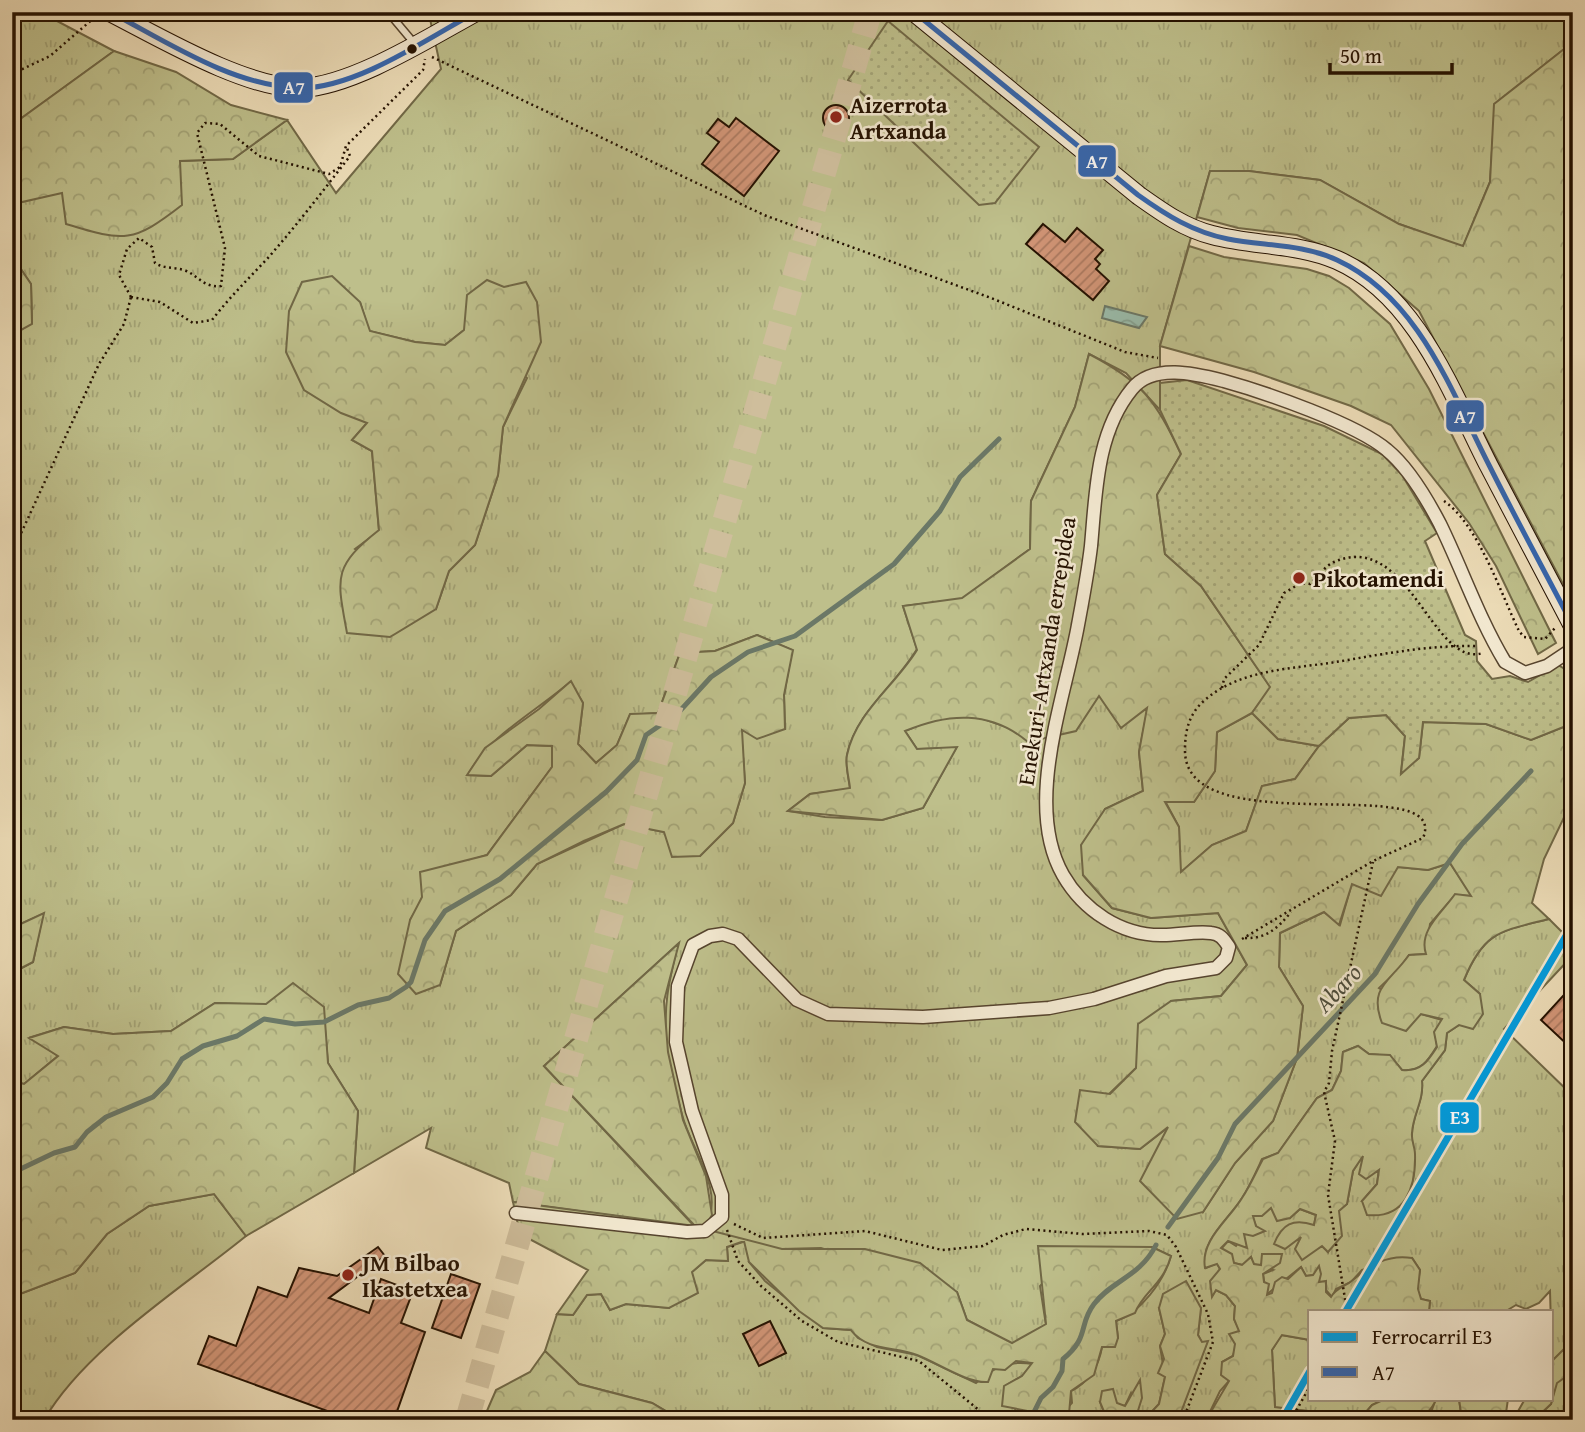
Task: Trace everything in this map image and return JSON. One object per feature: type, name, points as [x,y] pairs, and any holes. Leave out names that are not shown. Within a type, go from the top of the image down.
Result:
[{"type":"street","points":[[103,15],[226,68],[284,87],[302,88],[337,81],[419,48],[476,12]]},
{"type":"street","points":[[914,12],[1138,195],[1171,218],[1214,236],[1313,251],[1349,266],[1377,286],[1411,324],[1438,368],[1565,625]]},
{"type":"street","name":"Enekuri-Artxanda errepidea","points":[[1229,947],[1222,936],[1210,932],[1158,935],[1135,932],[1091,910],[1064,877],[1053,854],[1047,825],[1050,760],[1088,569],[1096,474],[1102,449],[1132,389],[1153,375],[1200,375],[1234,384],[1368,436],[1388,451],[1405,471],[1438,521],[1505,662],[1525,673],[1547,666],[1572,649]]},
{"type":"street","points":[[516,1213],[687,1231],[705,1231],[722,1217],[722,1195],[692,1111],[676,1042],[678,986],[693,945],[710,936],[723,934],[738,939],[775,981],[797,1000],[828,1014],[923,1017],[1049,1008],[1094,999],[1166,976],[1216,968],[1226,958],[1229,947]]},
{"type":"lane","points":[[387,12],[419,48]]},
{"type":"path","points":[[12,74],[50,56],[103,15]]},
{"type":"path","points":[[12,553],[99,364],[124,324],[131,298],[119,275],[127,249],[139,238],[152,247],[155,263],[161,267],[186,271],[198,282],[213,287],[221,286],[225,248],[197,134],[205,123],[220,124],[259,156],[329,174],[340,167],[346,146],[423,70],[426,61],[419,48]]},
{"type":"path","points":[[419,48],[764,215],[991,298],[1125,352],[1159,358]]},
{"type":"path","points":[[131,298],[160,302],[192,323],[212,320],[238,286],[265,261],[350,156],[346,146]]},
{"type":"path","points":[[1438,497],[1455,509],[1475,539],[1524,637],[1545,639],[1565,625]]},
{"type":"path","points":[[1222,688],[1224,679],[1259,645],[1284,593],[1301,583],[1310,584],[1332,562],[1352,558],[1371,560],[1394,574],[1408,587],[1451,645],[1477,655],[1482,654],[1486,646],[1451,645],[1408,648],[1255,674],[1222,688],[1197,707],[1185,727],[1185,758],[1192,775],[1219,791],[1248,802],[1384,804],[1420,817],[1426,831],[1423,838],[1373,861],[1229,947]]},
{"type":"path","points":[[1347,1310],[1328,1195],[1335,1141],[1324,1092],[1329,1083],[1332,1051],[1373,861]]},
{"type":"path","points":[[1245,938],[1257,939],[1279,927],[1292,911]]},
{"type":"path","points":[[722,1217],[738,1261],[761,1286],[802,1321],[838,1342],[919,1361],[991,1420]]},
{"type":"path","points":[[722,1217],[763,1238],[865,1231],[942,1250],[983,1247],[1003,1235],[1026,1229],[1083,1234],[1149,1231],[1167,1235],[1176,1247],[1208,1314],[1213,1342],[1183,1420]]},
{"type":"path","points":[[1291,1420],[1308,1390]]},
{"type":"green space","points":[[12,12],[40,12],[114,51],[12,125]]},
{"type":"green space","points":[[424,12],[1573,12],[1573,42],[1495,104],[1490,182],[1463,247],[1399,224],[1320,180],[1249,171],[1210,171],[1160,346],[1160,410],[1126,373],[1089,354],[1075,407],[1031,501],[1030,549],[962,599],[903,606],[917,649],[867,712],[852,740],[847,755],[850,789],[810,794],[788,811],[825,817],[882,820],[923,808],[956,748],[917,749],[905,731],[933,719],[972,715],[1012,729],[1099,695],[1148,707],[1139,752],[1143,791],[1105,809],[1083,875],[1112,908],[1151,918],[1218,913],[1247,965],[1221,996],[1171,1001],[1136,1068],[1109,1094],[1098,1146],[1140,1149],[1170,1126],[1203,1212],[1235,1163],[1273,1121],[1297,1058],[1303,1006],[1279,967],[1280,933],[1324,912],[1340,925],[1352,883],[1398,867],[1428,870],[1450,863],[1472,896],[1455,895],[1430,924],[1426,954],[1409,955],[1379,988],[1421,1014],[1442,1020],[1435,1032],[1437,1046],[1434,1051],[1427,1061],[1409,1070],[1402,1070],[1390,1056],[1369,1054],[1358,1046],[1343,1052],[1341,1071],[1332,1090],[1317,1098],[1278,1153],[1262,1159],[1245,1193],[1216,1231],[1207,1249],[1206,1268],[1217,1263],[1220,1269],[1212,1296],[1216,1290],[1226,1295],[1235,1306],[1234,1319],[1240,1331],[1233,1356],[1222,1362],[1229,1381],[1220,1391],[1206,1420],[1178,1420],[1207,1342],[1202,1343],[1198,1335],[1201,1308],[1159,1308],[1165,1334],[1160,1346],[1165,1377],[1159,1404],[1144,1420],[1135,1420],[1138,1415],[1131,1393],[1125,1406],[1100,1402],[1105,1414],[1102,1420],[1056,1420],[1072,1403],[1071,1391],[1092,1373],[1102,1347],[1118,1338],[1116,1321],[1142,1304],[1163,1276],[1171,1256],[1152,1247],[1076,1247],[1040,1286],[1046,1325],[1012,1344],[967,1320],[957,1292],[821,1248],[782,1249],[749,1262],[765,1281],[823,1328],[851,1330],[858,1338],[877,1347],[917,1355],[976,1383],[1002,1366],[1033,1364],[1022,1376],[1005,1386],[1016,1411],[1028,1411],[1030,1420],[681,1420],[652,1403],[579,1384],[545,1351],[557,1314],[573,1315],[587,1295],[601,1294],[610,1310],[626,1304],[669,1308],[692,1272],[706,1260],[728,1261],[727,1247],[743,1242],[695,1227],[513,1202],[509,1183],[426,1148],[431,1128],[354,1173],[358,1111],[328,1063],[323,1007],[215,1003],[171,1031],[113,1034],[64,1027],[31,1037],[58,1056],[24,1084],[12,1081],[12,973],[33,962],[43,914],[12,928],[12,335],[32,323],[31,284],[12,256],[12,213],[17,203],[180,161],[233,159],[287,120],[336,193],[441,69],[430,19]],"holes":[[[360,302],[369,331],[415,342],[445,345],[464,330],[527,378],[503,427],[498,475],[475,545],[449,571],[436,609],[355,549],[379,531],[372,451],[352,440],[367,423]],[[757,635],[792,650],[784,695],[785,729],[741,730],[745,783],[733,823],[700,856],[664,832],[624,824],[537,864],[511,895],[456,931],[440,985],[410,920],[442,879],[462,864],[487,855],[552,767],[553,746],[527,745],[491,776],[468,775],[477,761],[500,736],[570,682],[583,703],[578,744],[596,763],[617,745],[630,715],[658,713],[680,653],[715,651]],[[678,944],[667,996],[667,1050],[683,1118],[709,1185],[712,1199],[706,1225],[695,1227],[544,1066]]]},
{"type":"green space","points":[[888,21],[1039,147],[995,203],[979,205],[848,80]]},
{"type":"green space","points":[[1573,42],[1573,603],[1419,311],[1364,263],[1297,235],[1238,228],[1197,217],[1210,171],[1249,171],[1320,180],[1399,224],[1463,246],[1490,182],[1494,104]]},
{"type":"green space","points":[[114,51],[176,72],[231,105],[287,120],[233,159],[180,161],[182,205],[152,227],[139,232],[116,236],[66,224],[62,193],[18,203],[12,213],[12,125]]},
{"type":"green space","points":[[1189,246],[1224,257],[1307,269],[1329,276],[1349,288],[1390,324],[1429,389],[1556,643],[1538,654],[1496,566],[1469,523],[1391,425],[1351,406],[1254,372],[1160,346]]},
{"type":"green space","points":[[12,256],[31,284],[32,324],[12,335]]},
{"type":"green space","points":[[332,276],[360,302],[370,331],[415,342],[445,345],[464,330],[467,295],[487,280],[504,287],[526,282],[537,302],[541,342],[503,427],[498,475],[475,545],[449,571],[436,609],[390,637],[347,633],[341,599],[340,586],[346,564],[379,530],[372,451],[352,440],[367,423],[341,413],[304,390],[286,352],[289,311],[302,282]]},
{"type":"green space","points":[[1089,354],[1135,384],[1155,406],[1181,454],[1157,495],[1165,554],[1201,586],[1271,688],[1252,713],[1217,732],[1215,771],[1194,802],[1165,802],[1179,827],[1181,872],[1212,845],[1246,831],[1262,786],[1295,779],[1319,746],[1349,718],[1386,715],[1405,736],[1401,772],[1419,758],[1423,722],[1486,724],[1531,740],[1566,726],[1573,733],[1573,807],[1568,809],[1544,859],[1532,903],[1549,919],[1496,936],[1487,942],[1471,964],[1464,980],[1480,994],[1483,1014],[1473,1029],[1459,1025],[1447,1033],[1445,1050],[1422,1081],[1412,1133],[1415,1167],[1406,1199],[1391,1212],[1367,1215],[1362,1201],[1377,1184],[1379,1170],[1366,1179],[1359,1174],[1363,1156],[1353,1171],[1347,1204],[1339,1211],[1342,1236],[1328,1252],[1322,1246],[1302,1260],[1295,1249],[1301,1237],[1285,1249],[1274,1244],[1289,1224],[1300,1222],[1314,1225],[1316,1215],[1300,1209],[1290,1218],[1277,1221],[1271,1208],[1262,1216],[1253,1216],[1256,1226],[1265,1231],[1253,1236],[1244,1234],[1247,1248],[1228,1241],[1221,1248],[1232,1254],[1234,1263],[1242,1265],[1251,1257],[1254,1264],[1261,1265],[1262,1254],[1282,1254],[1280,1263],[1263,1274],[1264,1282],[1269,1284],[1267,1295],[1272,1293],[1275,1282],[1282,1277],[1288,1279],[1301,1267],[1306,1276],[1313,1275],[1319,1266],[1319,1282],[1326,1281],[1326,1292],[1331,1297],[1366,1270],[1387,1259],[1412,1258],[1420,1270],[1418,1289],[1421,1299],[1430,1301],[1429,1310],[1308,1310],[1308,1340],[1282,1335],[1272,1350],[1275,1407],[1307,1411],[1308,1420],[1206,1420],[1229,1381],[1221,1375],[1222,1362],[1233,1356],[1235,1344],[1229,1334],[1239,1331],[1234,1319],[1235,1306],[1226,1295],[1216,1290],[1212,1297],[1210,1281],[1220,1269],[1217,1264],[1205,1268],[1207,1248],[1245,1193],[1263,1159],[1278,1153],[1317,1098],[1332,1090],[1341,1071],[1343,1052],[1358,1046],[1369,1054],[1390,1055],[1402,1070],[1409,1070],[1423,1064],[1437,1047],[1434,1032],[1442,1019],[1421,1014],[1406,1031],[1382,1023],[1378,1001],[1383,986],[1409,955],[1426,954],[1424,945],[1428,929],[1455,894],[1471,896],[1450,863],[1428,870],[1398,867],[1381,896],[1352,884],[1339,925],[1324,912],[1280,933],[1279,967],[1303,1006],[1297,1058],[1273,1121],[1235,1163],[1203,1212],[1177,1219],[1140,1181],[1168,1127],[1140,1149],[1098,1146],[1075,1122],[1080,1090],[1110,1094],[1136,1068],[1138,1024],[1171,1001],[1221,996],[1247,965],[1218,913],[1151,918],[1112,908],[1083,875],[1081,845],[1105,809],[1143,791],[1139,752],[1147,708],[1121,728],[1099,696],[1076,731],[1028,742],[999,724],[984,720],[953,718],[921,725],[905,731],[917,749],[957,747],[923,808],[882,820],[788,811],[810,794],[850,788],[847,755],[852,740],[867,712],[917,650],[903,606],[962,598],[1030,549],[1031,501],[1075,407]]},
{"type":"green space","points":[[1187,380],[1324,426],[1382,454],[1402,475],[1437,533],[1425,541],[1465,635],[1476,641],[1477,661],[1492,679],[1510,676],[1528,682],[1558,665],[1573,674],[1573,707],[1566,726],[1531,740],[1486,724],[1423,722],[1419,758],[1401,774],[1405,736],[1386,715],[1349,718],[1319,746],[1278,739],[1252,713],[1270,687],[1201,586],[1165,554],[1157,495],[1181,454],[1160,410],[1160,383]]},
{"type":"green space","points":[[757,635],[793,650],[784,695],[785,729],[757,739],[742,730],[745,783],[733,823],[700,856],[672,857],[664,832],[624,824],[537,864],[511,895],[456,931],[440,985],[416,994],[398,974],[410,920],[422,897],[420,872],[487,855],[552,767],[552,746],[527,745],[491,776],[467,775],[485,748],[539,709],[571,681],[583,703],[578,744],[596,763],[617,745],[630,714],[658,713],[680,653],[715,651]]},
{"type":"green space","points":[[1252,713],[1278,739],[1319,746],[1295,779],[1262,786],[1246,831],[1212,845],[1180,873],[1179,827],[1165,801],[1194,802],[1215,771],[1217,732]]},
{"type":"green space","points":[[44,913],[33,962],[12,973],[12,928]]},
{"type":"green space","points":[[1549,919],[1573,943],[1573,955],[1504,1029],[1573,1096],[1573,1420],[1534,1420],[1554,1400],[1564,1350],[1554,1359],[1554,1310],[1551,1310],[1550,1291],[1539,1303],[1526,1309],[1516,1305],[1508,1310],[1429,1310],[1430,1301],[1421,1299],[1417,1289],[1420,1270],[1412,1258],[1362,1270],[1351,1282],[1336,1289],[1332,1297],[1313,1275],[1306,1276],[1301,1267],[1266,1295],[1263,1274],[1273,1270],[1253,1264],[1251,1257],[1243,1265],[1234,1263],[1221,1249],[1228,1241],[1236,1246],[1244,1234],[1256,1226],[1252,1216],[1271,1207],[1276,1214],[1290,1218],[1300,1209],[1316,1215],[1314,1225],[1302,1235],[1311,1252],[1322,1246],[1328,1252],[1338,1211],[1347,1204],[1353,1171],[1364,1153],[1379,1169],[1377,1184],[1362,1201],[1400,1207],[1413,1178],[1413,1127],[1422,1081],[1445,1050],[1447,1033],[1459,1025],[1480,994],[1464,980],[1471,964],[1487,942],[1518,927]]},
{"type":"green space","points":[[679,943],[664,1001],[668,1052],[683,1120],[706,1176],[712,1215],[706,1225],[697,1227],[782,1249],[865,1249],[920,1263],[957,1292],[967,1320],[1012,1343],[1046,1324],[1038,1246],[1152,1247],[1171,1256],[1163,1274],[1135,1313],[1116,1321],[1118,1338],[1115,1347],[1102,1347],[1094,1375],[1071,1391],[1069,1414],[1056,1420],[1030,1420],[1028,1411],[1002,1406],[1004,1386],[1022,1376],[1032,1363],[1016,1361],[1005,1370],[993,1369],[988,1382],[980,1382],[917,1355],[865,1342],[851,1330],[823,1328],[799,1311],[749,1262],[744,1241],[727,1247],[728,1261],[706,1260],[692,1272],[698,1293],[669,1308],[626,1304],[610,1310],[601,1294],[587,1295],[573,1315],[557,1314],[588,1270],[520,1234],[513,1202],[695,1226],[544,1066]]},
{"type":"green space","points":[[293,983],[324,1007],[328,1063],[358,1111],[354,1173],[246,1236],[214,1194],[149,1206],[107,1234],[75,1273],[12,1297],[12,1081],[24,1084],[58,1056],[29,1038],[64,1027],[113,1034],[171,1031],[215,1003],[266,1004]]},
{"type":"green space","points":[[214,1194],[246,1236],[109,1344],[62,1394],[44,1420],[12,1420],[12,1297],[75,1273],[107,1234],[149,1206]]},
{"type":"green space","points":[[1186,1281],[1201,1308],[1198,1335],[1202,1342],[1208,1341],[1178,1420],[1144,1420],[1159,1404],[1165,1377],[1158,1373],[1164,1359],[1160,1346],[1165,1334],[1159,1308],[1163,1294]]},
{"type":"green space","points":[[1281,1335],[1308,1340],[1308,1400],[1383,1400],[1372,1405],[1359,1420],[1308,1420],[1306,1411],[1275,1408],[1272,1350]]},
{"type":"green space","points":[[1564,1349],[1567,1376],[1557,1383],[1554,1394],[1554,1359]]},
{"type":"green space","points":[[545,1351],[579,1384],[652,1403],[681,1420],[483,1420],[496,1390],[530,1372]]},
{"type":"green space","points":[[1140,1380],[1142,1398],[1135,1420],[1102,1420],[1105,1414],[1100,1402],[1102,1391],[1113,1389],[1117,1403],[1125,1406]]},
{"type":"green space","points":[[1383,1400],[1436,1400],[1431,1409],[1414,1419],[1393,1422],[1359,1420],[1372,1405]]},
{"type":"green space","points":[[1436,1400],[1459,1400],[1462,1420],[1420,1420],[1431,1412]]},
{"type":"green space","points":[[1459,1400],[1508,1400],[1505,1420],[1462,1420]]},
{"type":"green space","points":[[1524,1400],[1552,1400],[1534,1420],[1513,1420]]},
{"type":"water","points":[[1105,306],[1147,317],[1139,328],[1102,318]]},
{"type":"building","name":"Aizerrota Artxanda","points":[[836,105],[845,109],[849,118],[845,127],[836,131],[827,127],[823,118],[827,109]]},
{"type":"building","points":[[736,118],[779,151],[744,196],[702,164],[719,142],[707,133],[718,119],[729,127]]},
{"type":"building","points":[[1043,224],[1065,242],[1077,228],[1103,250],[1095,259],[1100,264],[1096,269],[1109,281],[1093,300],[1026,244]]},
{"type":"building","points":[[1573,985],[1573,1050],[1541,1020]]},
{"type":"building","points":[[378,1247],[385,1256],[329,1298],[369,1313],[381,1279],[413,1291],[401,1323],[425,1332],[394,1420],[330,1420],[333,1413],[198,1364],[209,1336],[236,1346],[258,1287],[287,1297],[299,1268],[337,1276]]},
{"type":"building","points":[[451,1274],[480,1284],[461,1338],[432,1328]]},
{"type":"building","points":[[770,1321],[786,1353],[759,1366],[743,1334]]},
{"type":"waterway","points":[[12,1173],[54,1153],[75,1147],[87,1132],[106,1117],[153,1097],[167,1083],[182,1059],[203,1046],[237,1036],[264,1019],[295,1024],[324,1022],[358,1005],[389,998],[406,987],[411,982],[425,940],[445,911],[500,879],[606,792],[637,760],[646,735],[678,713],[711,677],[748,652],[795,636],[894,564],[940,511],[960,477],[999,439]]},
{"type":"waterway","name":"Abaro","points":[[1168,1227],[1218,1158],[1235,1124],[1375,974],[1418,904],[1462,844],[1531,771]]},
{"type":"waterway","name":"Abaro","points":[[1030,1420],[1041,1398],[1053,1387],[1062,1371],[1063,1359],[1077,1344],[1094,1304],[1142,1264],[1156,1245]]},
{"type":"tunnel","points":[[467,1420],[870,12]]},
{"type":"rail line","name":"E3","points":[[1347,1310],[1573,924]]},
{"type":"rail line","name":"E3","points":[[1282,1420],[1308,1374]]},
{"type":"transit line","name":"A7","points":[[110,12],[177,49],[225,71],[250,80],[299,88],[321,86],[367,72],[476,12]]},
{"type":"transit line","name":"A7","points":[[914,12],[1138,195],[1170,216],[1215,236],[1297,248],[1324,255],[1366,277],[1390,298],[1430,349],[1573,626]]},
{"type":"place","name":"Aizerrota Artxanda","points":[[836,117]]},
{"type":"place","name":"Pikotamendi","points":[[1299,578]]},
{"type":"place","name":"JM Bilbao Ikastetxea","points":[[348,1275]]}]
